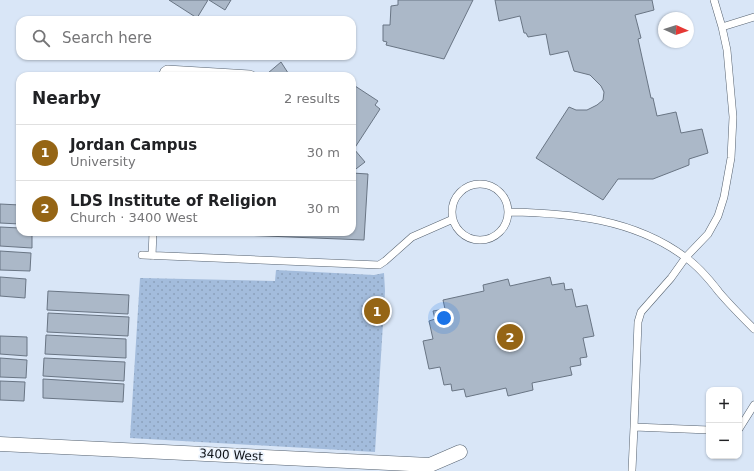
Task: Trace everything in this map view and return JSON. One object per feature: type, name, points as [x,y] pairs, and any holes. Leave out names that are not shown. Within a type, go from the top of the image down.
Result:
[{"type":"street","name":"3400 West","points":[[0,444],[430,465],[460,452]]},
{"type":"lane","points":[[632,470],[638,322],[641,312],[671,278],[686,257],[708,234],[718,216],[724,197],[729,166],[733,117],[730,76],[722,27],[714,0]]},
{"type":"lane","points":[[722,27],[754,17]]},
{"type":"lane","points":[[164,72],[167,69],[217,72]]},
{"type":"lane","points":[[486,184],[495,188],[502,194],[507,202],[509,212],[503,229],[488,239],[480,240],[470,238],[463,234],[453,219],[452,209],[454,200],[467,186],[486,184]]},
{"type":"lane","points":[[509,212],[575,215],[600,220],[643,234],[660,242],[686,257],[702,272],[754,330]]},
{"type":"lane","points":[[142,255],[379,265],[412,237],[453,219]]},
{"type":"lane","points":[[152,256],[154,236]]},
{"type":"lane","points":[[742,425],[754,405]]},
{"type":"lane","points":[[634,427],[706,430]]},
{"type":"shaded area","points":[[276,270],[374,275],[384,273],[385,291],[375,452],[130,438],[140,278],[275,281]]},
{"type":"building","points":[[169,0],[208,0],[198,16],[194,16]]},
{"type":"building","points":[[209,0],[231,0],[225,10]]},
{"type":"building","points":[[398,0],[473,0],[444,59],[386,45],[387,42],[383,41],[383,25],[390,25],[391,6],[398,5]]},
{"type":"building","points":[[495,0],[652,0],[654,10],[635,15],[641,38],[638,39],[651,98],[653,98],[657,116],[676,112],[681,133],[702,129],[708,153],[689,159],[689,165],[653,179],[618,179],[603,200],[536,158],[569,107],[576,110],[587,110],[603,100],[604,92],[601,86],[590,75],[574,71],[568,51],[550,55],[546,34],[528,37],[526,33],[524,33],[520,16],[499,21]]},
{"type":"building","points":[[281,62],[287,72],[269,72]]},
{"type":"building","points":[[356,87],[378,101],[375,105],[380,109],[356,146]]},
{"type":"building","points":[[356,151],[365,162],[356,169]]},
{"type":"building","points":[[356,173],[368,174],[364,240],[266,236],[356,236]]},
{"type":"building","points":[[0,204],[16,205],[16,224],[0,223]]},
{"type":"building","points":[[0,227],[16,228],[16,236],[32,236],[32,248],[0,246]]},
{"type":"building","points":[[0,251],[31,253],[30,271],[0,270]]},
{"type":"building","points":[[0,277],[26,279],[25,298],[0,296]]},
{"type":"building","points":[[550,277],[552,285],[564,283],[565,290],[572,289],[576,307],[587,305],[594,336],[583,338],[587,357],[580,358],[581,365],[570,367],[572,375],[532,383],[533,390],[508,396],[506,388],[466,397],[464,389],[452,391],[451,384],[444,385],[440,367],[429,369],[423,341],[433,339],[429,321],[435,319],[433,311],[445,309],[443,300],[484,291],[483,285],[508,279],[510,286]]},
{"type":"building","points":[[48,291],[129,295],[128,314],[47,310]]},
{"type":"building","points":[[48,313],[129,317],[128,336],[47,332]]},
{"type":"building","points":[[46,335],[126,339],[126,358],[45,354]]},
{"type":"building","points":[[0,336],[27,337],[27,356],[0,354]]},
{"type":"building","points":[[0,358],[27,360],[26,378],[0,377]]},
{"type":"building","points":[[44,358],[125,362],[124,381],[43,376]]},
{"type":"building","points":[[43,379],[124,384],[123,402],[43,398]]},
{"type":"building","points":[[0,381],[25,382],[24,401],[0,400]]},
{"type":"place","name":"Jordan Campus","points":[[377,311]]},
{"type":"place","name":"LDS Institute of Religion","points":[[510,337]]}]
